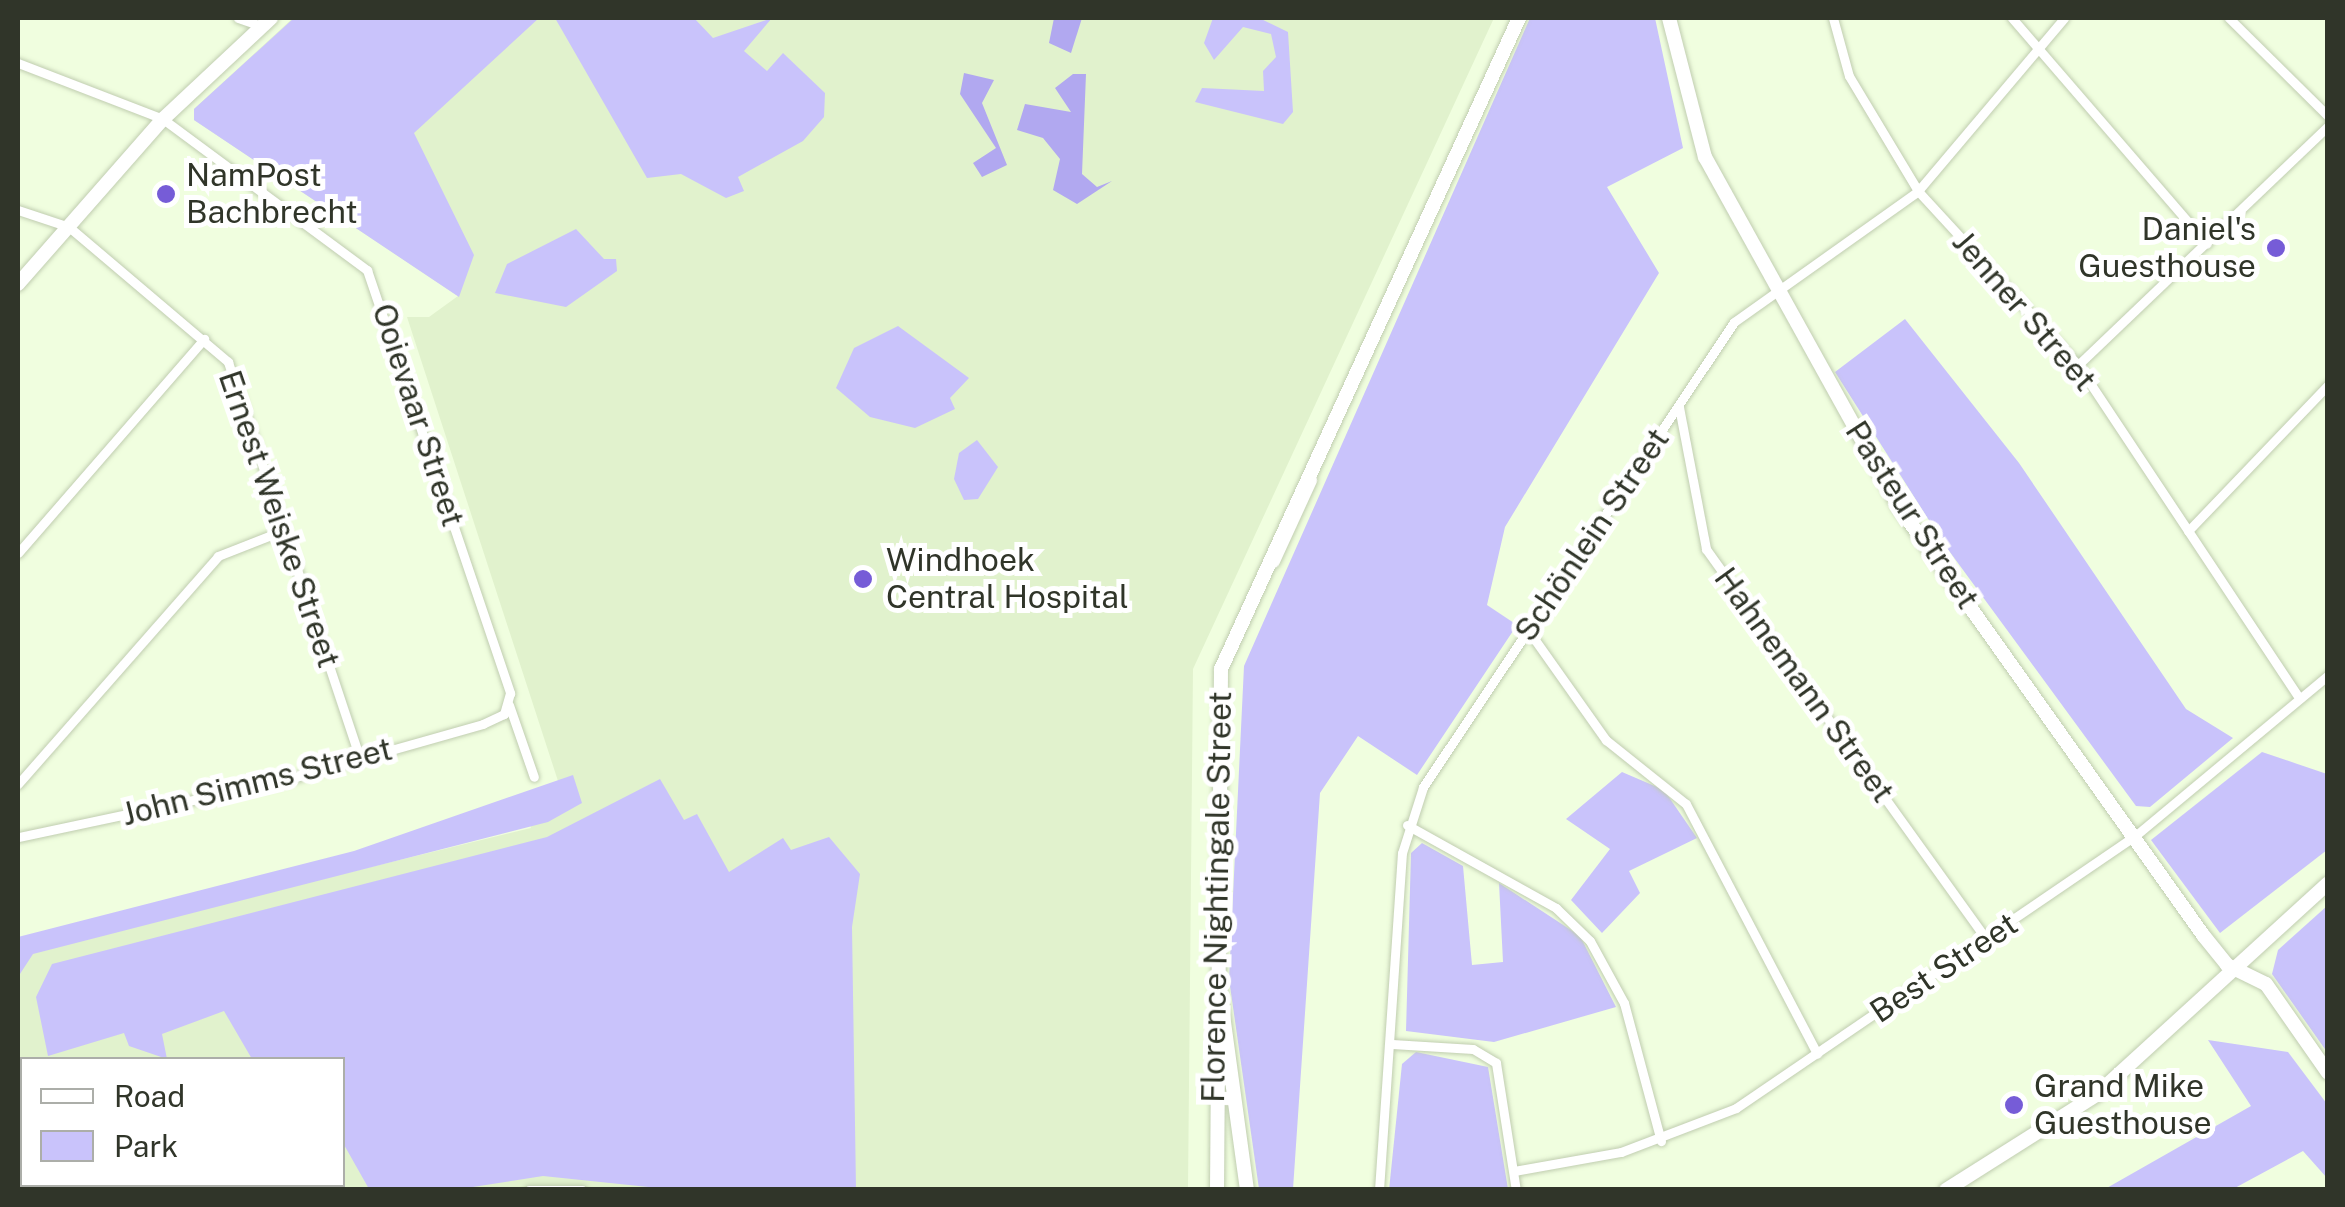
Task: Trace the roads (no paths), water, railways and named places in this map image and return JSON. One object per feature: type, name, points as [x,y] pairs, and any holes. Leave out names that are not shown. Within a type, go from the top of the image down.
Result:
[{"type":"main road","name":"Florence Nightingale Street","points":[[1218,1190],[1220,669],[1519,18]]},
{"type":"main road","name":"Pasteur Street","points":[[1669,18],[1704,157],[1909,522],[2134,836],[2236,968],[2266,984],[2328,1073]]},
{"type":"main road","points":[[18,284],[163,119],[266,22]]},
{"type":"main road","name":"Florence Nightingale Street","points":[[1247,1190],[1218,979],[1224,696],[1244,624],[1371,337]]},
{"type":"main road","points":[[1946,1190],[2096,1095],[2328,883]]},
{"type":"street","points":[[238,18],[266,22]]},
{"type":"street","name":"Jenner Street","points":[[1833,18],[1849,76],[1918,191],[2078,364],[2299,698]]},
{"type":"street","points":[[2012,18],[2036,51],[2207,244]]},
{"type":"street","name":"Schönlein Street","points":[[1379,1190],[1407,825],[1528,630],[1734,322],[1918,191],[2064,18]]},
{"type":"street","points":[[2229,18],[2328,116]]},
{"type":"street","name":"Ooievaar Street","points":[[18,63],[163,119],[367,270],[534,777]]},
{"type":"street","points":[[2078,364],[2328,126]]},
{"type":"street","points":[[18,210],[69,226]]},
{"type":"street","name":"Ernest Weiske Street","points":[[69,226],[204,340],[238,382],[360,758]]},
{"type":"street","points":[[18,553],[204,340]]},
{"type":"street","points":[[2188,531],[2328,385]]},
{"type":"street","name":"Hahnemann Street","points":[[1679,406],[1706,549],[1987,940]]},
{"type":"street","points":[[18,784],[218,556],[284,530]]},
{"type":"street","points":[[1528,630],[1606,740],[1686,804],[1818,1054]]},
{"type":"street","name":"Best Street","points":[[1514,1171],[1661,1140],[1736,1108],[2134,836],[2328,676]]},
{"type":"street","name":"John Simms Street","points":[[18,837],[360,758],[495,720],[508,705]]},
{"type":"street","points":[[1407,825],[1556,908],[1590,941],[1624,1003],[1661,1140]]},
{"type":"street","points":[[1392,1044],[1474,1049],[1496,1063],[1516,1190]]},
{"type":"street","points":[[529,1190],[582,1190]]},
{"type":"place","name":"NamPost Bachbrecht","points":[[166,194]]},
{"type":"place","name":"Daniel's Guesthouse","points":[[2276,248]]},
{"type":"place","name":"Windhoek Central Hospital","points":[[863,579]]},
{"type":"place","name":"Grand Mike Guesthouse","points":[[2014,1105]]}]
